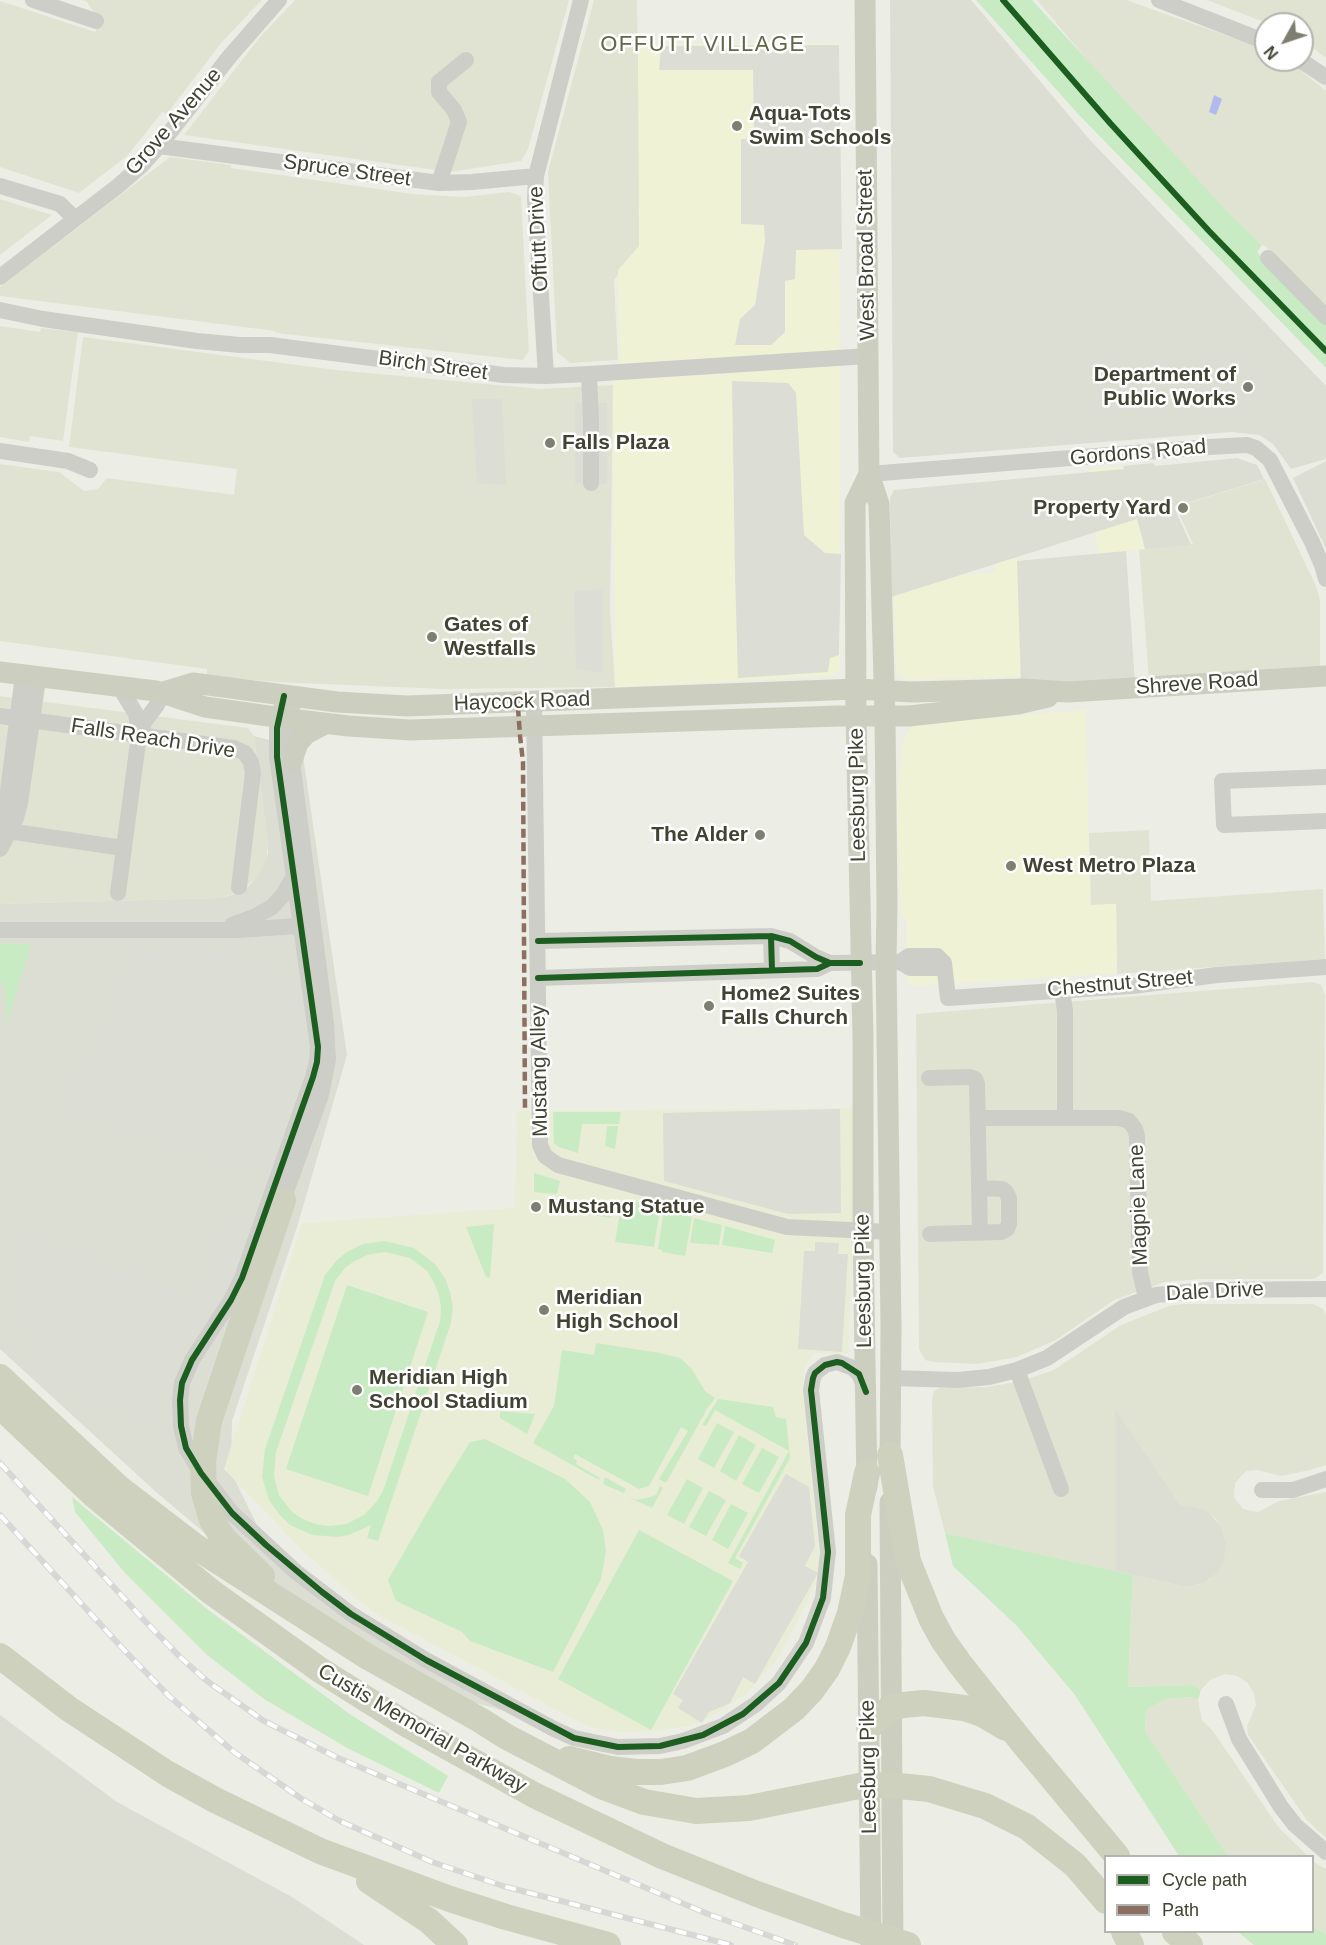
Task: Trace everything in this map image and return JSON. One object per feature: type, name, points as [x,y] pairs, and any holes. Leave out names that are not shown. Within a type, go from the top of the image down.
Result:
[{"type":"highway","points":[[283,1200],[209,1421],[203,1451],[203,1482],[208,1511],[223,1538],[264,1578],[341,1641]]},
{"type":"highway","points":[[0,1377],[76,1450],[146,1510],[196,1547],[341,1641],[507,1737],[628,1798],[659,1806],[696,1811],[730,1810],[770,1804],[832,1790],[876,1785],[972,1794],[1012,1806],[1044,1821],[1104,1866]]},
{"type":"highway","name":"Custis Memorial Parkway","points":[[0,1406],[95,1496],[210,1591],[320,1670],[406,1724],[534,1795],[599,1827],[757,1894],[843,1925],[908,1945]]},
{"type":"highway","points":[[890,1455],[908,1561],[931,1618],[960,1664],[1115,1855]]},
{"type":"highway","points":[[480,1720],[570,1759],[610,1769],[636,1772],[674,1770],[700,1764],[763,1734],[794,1709],[812,1690],[827,1670],[842,1636],[856,1589],[858,1515],[867,1473]]},
{"type":"highway","points":[[0,1656],[69,1709],[168,1774],[215,1800],[320,1851],[450,1899],[608,1945]]},
{"type":"highway","points":[[869,1727],[890,1708],[924,1703],[964,1708],[982,1714],[996,1721],[1022,1742]]},
{"type":"highway","points":[[938,1791],[985,1806],[1027,1827],[1075,1865],[1104,1899]]},
{"type":"highway","points":[[320,1851],[403,1902],[429,1921],[455,1945]]},
{"type":"highway","points":[[1176,1933],[1191,1945]]},
{"type":"highway","points":[[1181,1933],[1191,1945]]},
{"type":"main road","name":"West Broad Street","points":[[865,0],[869,474],[879,504],[884,690]]},
{"type":"main road","name":"West Broad Street","points":[[856,689],[855,503],[869,474]]},
{"type":"main road","name":"Haycock Road","points":[[0,672],[163,692],[205,707],[325,724],[410,730],[856,716]]},
{"type":"main road","name":"Shreve Road","points":[[884,690],[912,692],[1023,689],[1069,692],[1326,676]]},
{"type":"main road","name":"Haycock Road","points":[[163,692],[193,683],[288,697],[408,706],[856,689],[884,690]]},
{"type":"main road","name":"Leesburg Pike","points":[[856,689],[863,1038],[863,1231],[872,1945]]},
{"type":"main road","name":"Leesburg Pike","points":[[884,690],[887,894],[893,962],[890,1232],[890,1708],[893,1945]]},
{"type":"main road","name":"Shreve Road","points":[[856,716],[951,712],[1008,705],[1069,692]]},
{"type":"main road","points":[[292,761],[298,743],[306,734],[325,724]]},
{"type":"street","points":[[33,0],[96,21]]},
{"type":"street","name":"Grove Avenue","points":[[0,276],[118,186],[159,146],[230,56],[279,0]]},
{"type":"street","name":"Offutt Drive","points":[[546,376],[534,199],[536,176],[581,0]]},
{"type":"street","points":[[1159,0],[1254,37]]},
{"type":"street","points":[[439,183],[459,122],[454,110],[439,93],[439,82],[466,60]]},
{"type":"street","name":"Spruce Street","points":[[159,146],[439,183],[536,176]]},
{"type":"street","points":[[0,186],[60,204],[75,219]]},
{"type":"street","points":[[1268,258],[1326,317]]},
{"type":"street","name":"Birch Street","points":[[0,310],[43,319],[197,341],[270,345],[495,374],[546,376],[589,374],[868,356]]},
{"type":"street","points":[[589,374],[591,483]]},
{"type":"street","name":"Gordons Road","points":[[869,474],[1247,445],[1256,448],[1270,460],[1312,542],[1326,579]]},
{"type":"street","points":[[0,451],[68,461],[90,470]]},
{"type":"street","points":[[0,849],[16,818],[20,803],[16,718],[37,686],[27,676]]},
{"type":"street","points":[[119,686],[136,714],[139,735]]},
{"type":"street","points":[[118,893],[139,735],[163,692]]},
{"type":"street","points":[[283,1200],[321,1095],[328,1059],[326,1023],[307,926],[294,876],[278,757],[277,740],[285,718],[288,697]]},
{"type":"street","name":"Mustang Alley","points":[[534,701],[540,1145],[545,1156],[550,1161],[787,1227],[890,1232]]},
{"type":"street","name":"Falls Reach Drive","points":[[16,718],[234,748],[245,753],[249,757],[253,773],[239,887]]},
{"type":"street","points":[[285,718],[292,761],[318,1047],[314,1077],[242,1278],[231,1300],[198,1350],[182,1383],[180,1412],[186,1448],[201,1473],[232,1513],[273,1552],[322,1592],[389,1638],[436,1665],[574,1738],[618,1747],[660,1746],[703,1735],[743,1714],[779,1683],[807,1643],[823,1598],[828,1552],[811,1390],[813,1378],[815,1373],[825,1365],[842,1363],[859,1374],[866,1392]]},
{"type":"street","points":[[1326,777],[1222,782],[1224,825],[1326,820]]},
{"type":"street","points":[[8,831],[123,848]]},
{"type":"street","points":[[217,930],[256,916],[272,907],[283,895],[294,876]]},
{"type":"street","points":[[0,930],[217,930],[307,926]]},
{"type":"street","points":[[538,941],[771,936],[790,941],[830,963],[893,962]]},
{"type":"street","points":[[771,936],[772,970]]},
{"type":"street","name":"Chestnut Street","points":[[893,962],[909,956],[937,956],[944,963],[948,998],[1132,986],[1217,975],[1326,967]]},
{"type":"street","points":[[538,978],[817,969],[830,963]]},
{"type":"street","points":[[1062,990],[1065,1011],[1065,1117]]},
{"type":"street","points":[[929,1078],[970,1077],[975,1079],[977,1084],[980,1232]]},
{"type":"street","name":"Magpie Lane","points":[[979,1118],[1119,1118],[1129,1121],[1135,1129],[1140,1272],[1146,1298]]},
{"type":"street","points":[[930,1233],[1001,1232],[1007,1229],[1009,1198],[1006,1192],[1002,1189],[979,1188]]},
{"type":"street","name":"Dale Drive","points":[[891,1378],[958,1380],[989,1377],[1017,1370],[1047,1358],[1109,1316],[1146,1298],[1166,1293],[1207,1290],[1326,1289]]},
{"type":"street","points":[[1017,1370],[1061,1489]]},
{"type":"street","points":[[1262,1490],[1293,1490],[1326,1479]]},
{"type":"street","points":[[1226,1704],[1239,1739],[1281,1807],[1309,1839],[1326,1852]]},
{"type":"shaded area","points":[[82,0],[262,0],[222,42],[166,115],[163,111],[127,156],[79,193],[0,167],[0,1],[95,32],[100,21],[87,2]]},
{"type":"shaded area","points":[[295,0],[569,0],[528,149],[521,161],[450,172],[184,135],[260,37]]},
{"type":"shaded area","points":[[594,0],[637,0],[641,246],[614,280],[618,360],[570,363],[557,352],[548,172]]},
{"type":"shaded area","points":[[890,0],[971,0],[1090,140],[1326,386],[1326,459],[1291,469],[1273,444],[1259,435],[1231,432],[900,458],[893,452]]},
{"type":"shaded area","points":[[1037,0],[1126,0],[1254,46],[1254,72],[1302,72],[1326,91],[1326,309],[1265,246],[1226,210],[1129,110]]},
{"type":"shaded area","points":[[1207,0],[1326,0],[1326,58],[1314,48],[1314,12],[1254,12],[1254,18]]},
{"type":"shaded area","points":[[839,43],[840,670],[832,676],[615,687],[613,385],[620,361],[618,270],[639,246],[638,44]]},
{"type":"shaded area","points":[[839,45],[842,249],[796,250],[795,279],[785,281],[785,332],[771,345],[735,345],[740,319],[755,305],[765,241],[764,225],[741,224],[741,139],[754,139],[753,70],[659,70],[661,46]]},
{"type":"shaded area","points":[[170,157],[413,194],[464,197],[509,192],[521,196],[529,351],[523,360],[276,333],[275,331],[0,296],[0,287]]},
{"type":"shaded area","points":[[0,199],[52,215],[0,255]]},
{"type":"shaded area","points":[[0,326],[40,332],[41,328],[78,332],[63,441],[30,436],[29,442],[0,437]]},
{"type":"shaded area","points":[[83,337],[336,370],[540,389],[613,385],[610,611],[615,687],[443,689],[274,682],[207,675],[207,669],[0,641],[0,464],[59,472],[84,491],[98,489],[107,478],[234,495],[237,469],[69,447]]},
{"type":"shaded area","points":[[732,381],[788,383],[796,393],[804,535],[825,553],[841,554],[839,655],[830,658],[828,672],[738,678]]},
{"type":"shaded area","points":[[472,399],[502,399],[506,485],[477,483]]},
{"type":"shaded area","points":[[575,403],[607,403],[607,484],[575,483]]},
{"type":"shaded area","points":[[1237,458],[1257,465],[1264,479],[1174,507],[1191,545],[1145,549],[1137,519],[891,597],[890,498],[894,490],[1124,469],[1123,466],[1153,463],[1155,466]]},
{"type":"shaded area","points":[[1326,461],[1326,549],[1293,478]]},
{"type":"shaded area","points":[[1123,466],[1145,549],[1098,554],[1090,469]]},
{"type":"shaded area","points":[[1265,479],[1316,586],[1320,600],[1320,668],[1149,680],[1139,549],[1193,544],[1176,507]]},
{"type":"shaded area","points":[[1017,547],[1021,676],[908,680],[897,673],[893,580],[995,573],[995,549]]},
{"type":"shaded area","points":[[1126,551],[1135,683],[1021,683],[1017,561]]},
{"type":"shaded area","points":[[603,589],[603,673],[576,669],[574,591]]},
{"type":"shaded area","points":[[0,696],[248,728],[254,736],[268,844],[266,862],[260,874],[240,892],[219,898],[0,904]]},
{"type":"shaded area","points":[[1086,710],[1090,905],[1116,904],[1117,973],[912,986],[907,981],[907,918],[901,918],[897,803],[903,741],[913,725]]},
{"type":"shaded area","points":[[254,736],[302,749],[347,1055],[298,1224],[232,1421],[231,1472],[257,1525],[317,1582],[385,1631],[575,1731],[405,1683],[309,1621],[156,1492],[0,1349],[0,904],[219,898],[232,895],[248,887],[262,870],[268,853]]},
{"type":"shaded area","points":[[1149,830],[1151,901],[1323,889],[1325,959],[1117,974],[1116,904],[1091,905],[1089,833]]},
{"type":"shaded area","points":[[205,948],[289,978],[297,994],[309,1060],[269,1175],[67,1110],[85,1055],[99,1059],[135,952]]},
{"type":"shaded area","points":[[1313,982],[1321,985],[1325,995],[1323,1273],[1314,1279],[1199,1279],[1165,1282],[1114,1300],[1056,1340],[1017,1357],[977,1364],[925,1360],[919,1349],[916,1014]]},
{"type":"shaded area","points":[[855,1108],[855,1200],[848,1354],[817,1353],[812,1356],[805,1367],[802,1389],[818,1542],[819,1565],[815,1584],[777,1660],[746,1694],[709,1718],[689,1726],[654,1731],[621,1732],[593,1728],[568,1716],[373,1612],[305,1553],[224,1469],[302,1223],[515,1208],[517,1111]]},
{"type":"shaded area","points":[[840,1109],[841,1213],[788,1214],[664,1181],[663,1113]]},
{"type":"shaded area","points":[[228,1217],[243,1222],[250,1232],[236,1270],[214,1311],[183,1344],[173,1360],[151,1418],[54,1383],[58,1370],[39,1363],[43,1347],[29,1341],[32,1330],[18,1325],[14,1305],[14,1277],[27,1240],[200,1299]]},
{"type":"shaded area","points":[[815,1242],[839,1243],[838,1254],[848,1254],[842,1352],[798,1349],[804,1251],[815,1251]]},
{"type":"shaded area","points":[[1182,1304],[1313,1304],[1323,1309],[1326,1316],[1326,1465],[1281,1476],[1257,1470],[1246,1471],[1235,1483],[1234,1497],[1243,1509],[1258,1512],[1279,1501],[1326,1492],[1326,1838],[1306,1819],[1248,1735],[1247,1726],[1256,1705],[1254,1694],[1248,1683],[1237,1676],[1225,1674],[1210,1680],[1201,1690],[1192,1685],[1128,1687],[1133,1575],[1187,1587],[1201,1584],[1210,1579],[1221,1566],[1226,1542],[1221,1526],[1215,1518],[1201,1509],[1181,1506],[1115,1410],[1115,1571],[945,1533],[933,1487],[932,1399],[934,1391],[939,1388],[986,1387],[1018,1382],[1054,1370],[1121,1325],[1169,1306]]},
{"type":"shaded area","points":[[1115,1409],[1181,1506],[1207,1511],[1221,1526],[1226,1542],[1224,1560],[1218,1572],[1204,1583],[1187,1587],[1115,1571]]},
{"type":"shaded area","points":[[786,1474],[809,1487],[815,1546],[805,1566],[818,1573],[755,1684],[743,1677],[730,1703],[709,1712],[702,1723],[678,1708],[683,1700],[673,1694],[748,1562],[739,1556]]},
{"type":"shaded area","points":[[1192,1697],[1198,1700],[1202,1720],[1213,1731],[1279,1828],[1307,1855],[1227,1855],[1145,1731],[1146,1710],[1166,1699]]},
{"type":"shaded area","points":[[0,1715],[117,1802],[292,1897],[364,1945],[0,1945]]},
{"type":"shaded area","points":[[1314,1862],[1326,1869],[1326,1934],[1314,1928]]},
{"type":"green space","points":[[976,0],[1032,0],[1226,210],[1262,245],[1257,252],[1326,324],[1326,368],[1079,115]]},
{"type":"green space","points":[[0,943],[28,944],[31,947],[5,1029],[6,1001],[4,988],[0,981]]},
{"type":"green space","points":[[553,1112],[621,1112],[619,1124],[582,1124],[578,1153],[554,1143]]},
{"type":"green space","points":[[607,1126],[618,1126],[615,1149],[605,1146]]},
{"type":"green space","points":[[534,1173],[560,1181],[557,1194],[534,1192]]},
{"type":"green space","points":[[630,1200],[660,1208],[654,1247],[615,1242],[622,1201]]},
{"type":"green space","points":[[614,1202],[611,1218],[585,1214],[586,1204]]},
{"type":"green space","points":[[664,1209],[692,1217],[685,1256],[662,1252],[658,1249]]},
{"type":"green space","points":[[694,1218],[722,1225],[719,1245],[690,1243]]},
{"type":"green space","points":[[494,1224],[490,1278],[486,1277],[466,1227]]},
{"type":"green space","points":[[725,1226],[775,1240],[772,1253],[722,1245]]},
{"type":"green space","points":[[385,1241],[414,1248],[435,1264],[445,1278],[453,1307],[451,1323],[378,1541],[367,1538],[371,1525],[339,1537],[312,1535],[290,1525],[269,1500],[262,1477],[265,1449],[325,1275],[337,1260],[363,1244]],"holes":[[[385,1252],[410,1258],[427,1271],[434,1283],[439,1295],[440,1321],[383,1491],[364,1515],[346,1524],[330,1526],[315,1524],[292,1512],[279,1495],[274,1476],[276,1452],[335,1281],[345,1268],[367,1255]]]},
{"type":"green space","points":[[347,1285],[428,1312],[368,1496],[286,1469]]},
{"type":"green space","points":[[596,1343],[680,1358],[691,1368],[705,1391],[715,1398],[666,1483],[659,1479],[688,1431],[681,1427],[649,1486],[639,1489],[575,1454],[573,1458],[577,1461],[576,1464],[600,1478],[599,1480],[533,1443],[554,1406],[562,1350],[594,1355]]},
{"type":"green space","points":[[718,1399],[773,1407],[776,1417],[786,1419],[790,1458],[735,1558],[743,1563],[740,1569],[728,1563],[789,1451],[715,1410],[706,1426],[702,1425]]},
{"type":"green space","points":[[500,1411],[535,1414],[527,1434],[500,1418]]},
{"type":"green space","points":[[717,1423],[734,1432],[714,1468],[698,1459]]},
{"type":"green space","points":[[739,1435],[756,1445],[736,1481],[720,1471]]},
{"type":"green space","points":[[485,1439],[565,1479],[590,1502],[603,1530],[606,1551],[601,1579],[553,1672],[470,1641],[462,1632],[396,1601],[388,1580],[470,1442]]},
{"type":"green space","points":[[762,1448],[779,1457],[759,1493],[742,1484]]},
{"type":"green space","points":[[605,1477],[626,1489],[624,1493],[605,1485],[603,1483]]},
{"type":"green space","points":[[687,1479],[703,1488],[684,1524],[667,1515]]},
{"type":"green space","points":[[660,1486],[663,1488],[652,1508],[628,1497],[637,1500],[656,1495]]},
{"type":"green space","points":[[709,1491],[726,1500],[706,1536],[689,1527]]},
{"type":"green space","points":[[72,1497],[207,1609],[351,1715],[448,1776],[439,1793],[349,1749],[264,1699],[207,1655],[125,1573],[75,1512]]},
{"type":"green space","points":[[731,1504],[748,1513],[728,1549],[712,1540]]},
{"type":"green space","points":[[639,1530],[733,1581],[651,1730],[558,1679]]},
{"type":"green space","points":[[945,1533],[1133,1575],[1128,1687],[1192,1685],[1201,1690],[1198,1700],[1192,1697],[1166,1699],[1146,1710],[1145,1731],[1227,1855],[1178,1855],[1075,1695],[1017,1626],[953,1566]]},
{"type":"green space","points":[[1314,1928],[1326,1934],[1326,1945],[1254,1945],[1239,1933],[1314,1933]]},
{"type":"water","points":[[1214,95],[1222,99],[1216,115],[1209,112]]},
{"type":"railway","points":[[0,1463],[180,1657],[207,1681],[264,1721],[336,1757],[397,1783],[708,1914],[795,1945]]},
{"type":"railway","points":[[0,1515],[170,1697],[234,1752],[302,1799],[340,1821],[432,1862],[503,1886],[731,1945]]},
{"type":"marked path","points":[[517,694],[523,762],[525,1111]]},
{"type":"cycle path","points":[[1003,0],[1110,123],[1209,231],[1326,351]]},
{"type":"cycle path","points":[[284,696],[277,728],[277,757],[318,1047],[317,1062],[242,1278],[231,1300],[192,1360],[182,1383],[180,1400],[181,1426],[186,1448],[201,1473],[232,1513],[266,1545],[351,1614],[426,1660],[574,1738],[618,1747],[660,1746],[703,1735],[743,1714],[779,1683],[806,1643],[823,1598],[828,1552],[811,1390],[813,1378],[815,1373],[825,1365],[842,1363],[859,1374],[866,1392]]},
{"type":"cycle path","points":[[538,941],[771,936]]},
{"type":"cycle path","points":[[772,970],[771,936],[790,941],[830,963],[860,963]]},
{"type":"cycle path","points":[[538,978],[817,969],[830,963]]},
{"type":"place","name":"Aqua-Tots Swim Schools","points":[[737,126]]},
{"type":"place","name":"Department of Public Works","points":[[1248,387]]},
{"type":"place","name":"Falls Plaza","points":[[550,443]]},
{"type":"place","name":"Property Yard","points":[[1183,508]]},
{"type":"place","name":"Gates of Westfalls","points":[[432,637]]},
{"type":"place","name":"The Alder","points":[[760,835]]},
{"type":"place","name":"West Metro Plaza","points":[[1011,866]]},
{"type":"place","name":"Home2 Suites Falls Church","points":[[709,1006]]},
{"type":"place","name":"Mustang Statue","points":[[536,1207]]},
{"type":"place","name":"Meridian High School","points":[[544,1310]]},
{"type":"place","name":"Meridian High School Stadium","points":[[357,1390]]},
{"type":"district","name":"OFFUTT VILLAGE","points":[[703,45]]}]
